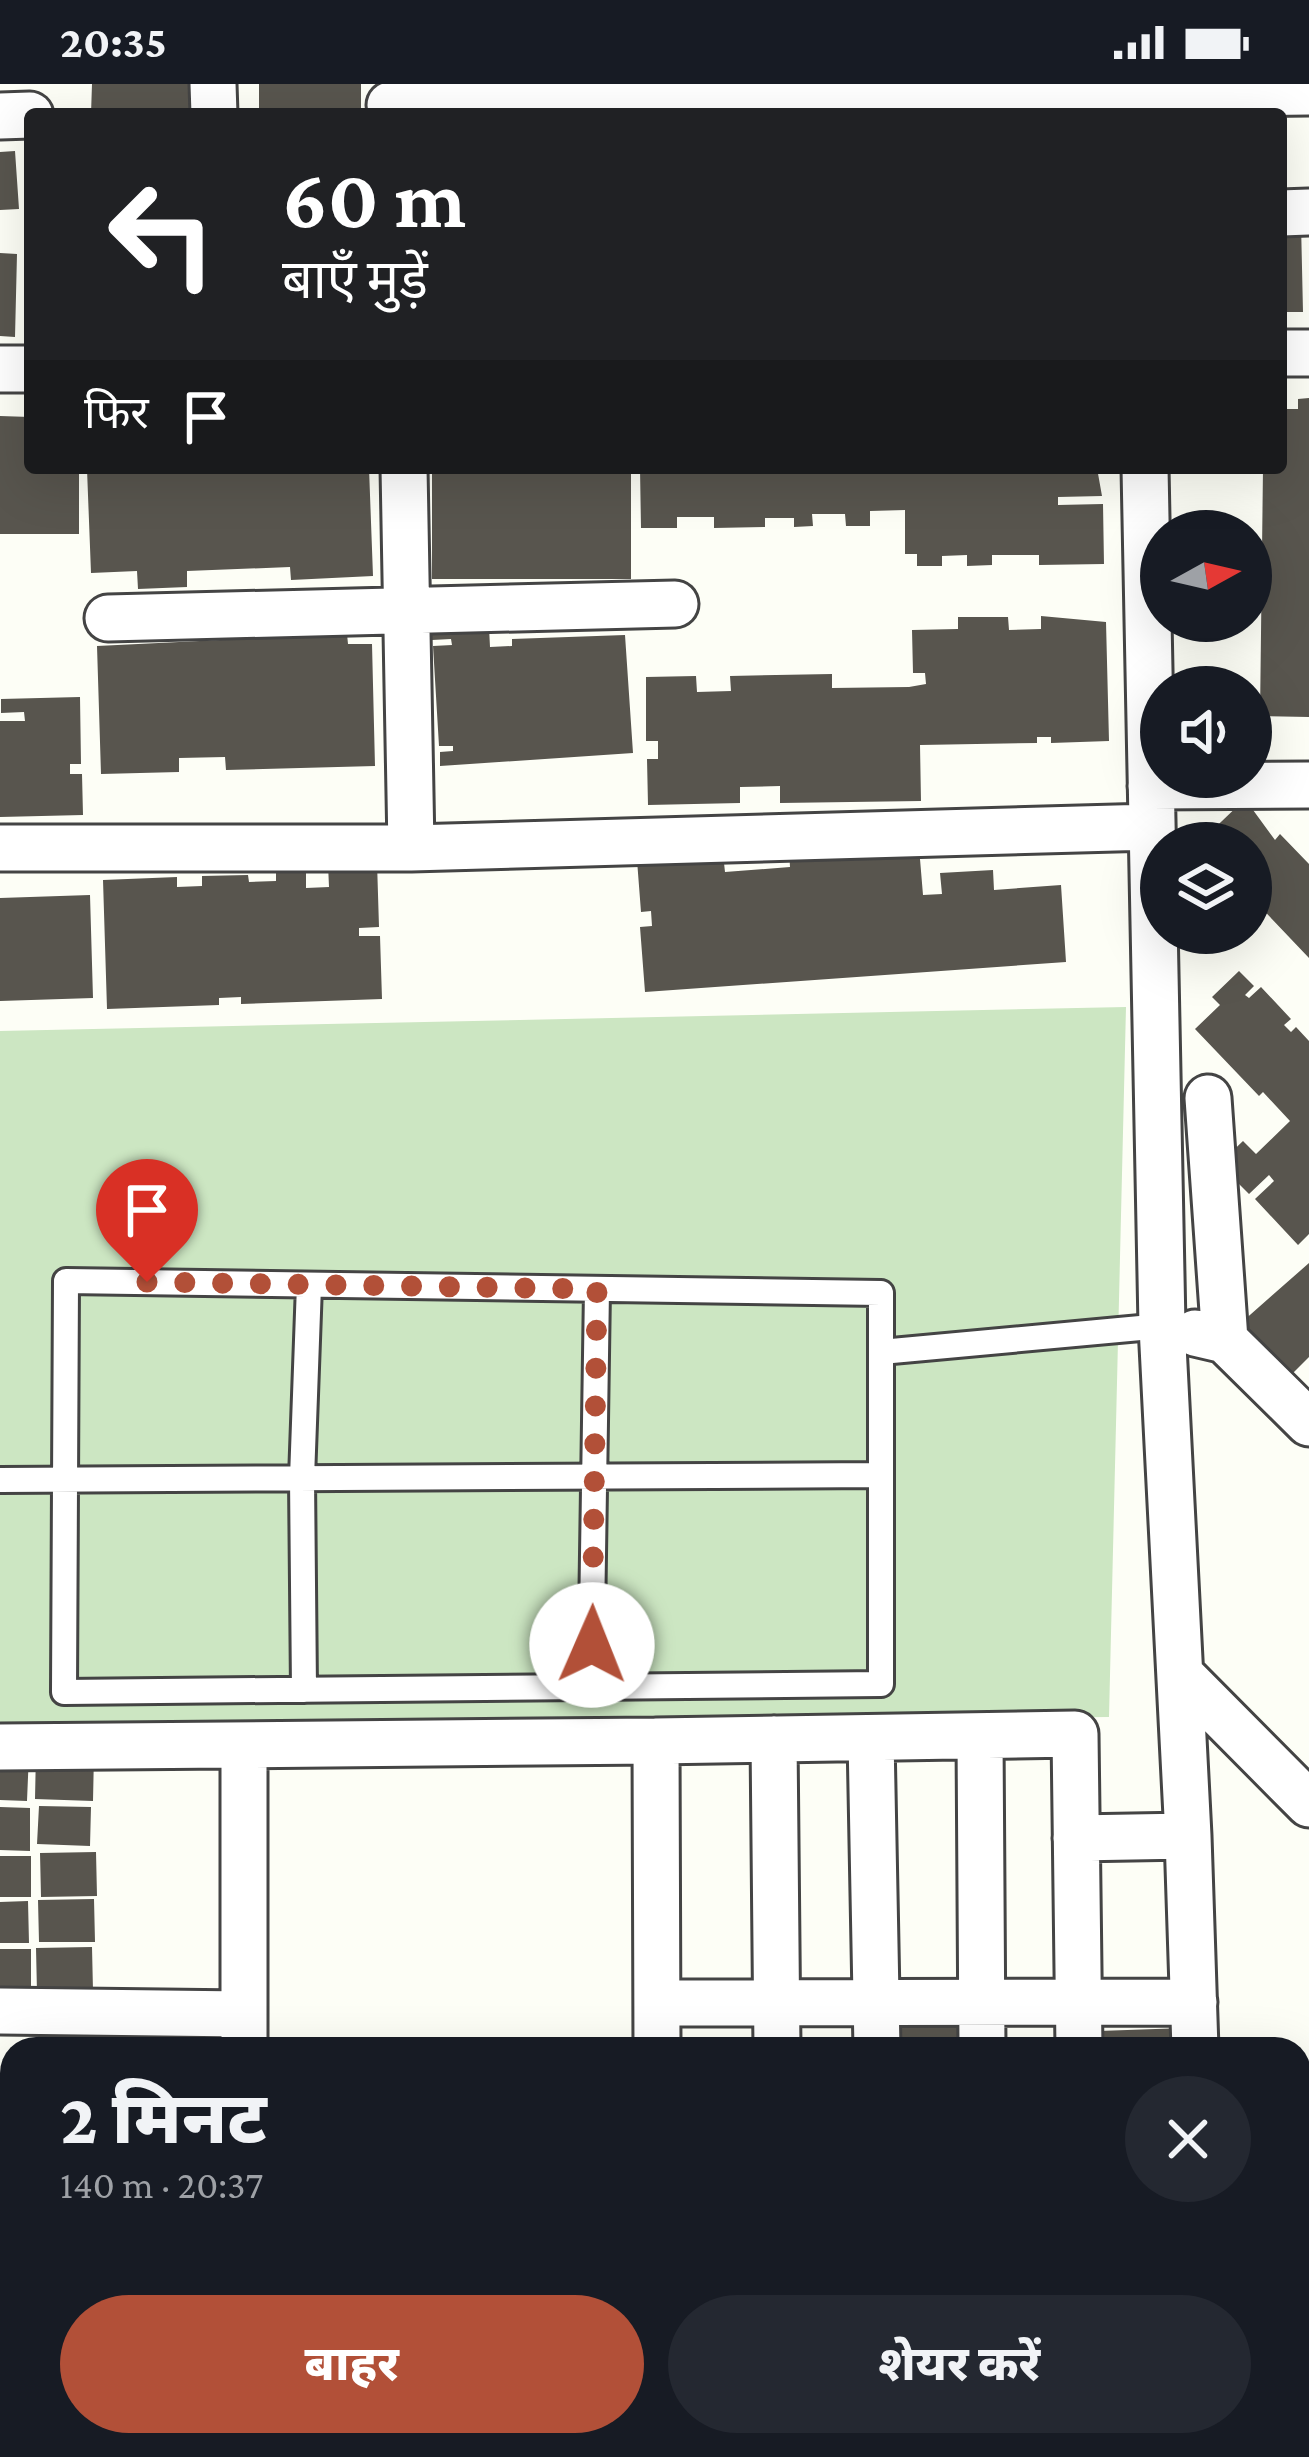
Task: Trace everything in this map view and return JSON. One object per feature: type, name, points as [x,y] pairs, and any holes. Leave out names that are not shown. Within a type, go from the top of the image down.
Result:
[{"type":"street","points":[[390,101],[1138,98],[1309,92]]},
{"type":"street","points":[[404,474],[411,848]]},
{"type":"street","points":[[1145,474],[1162,1326],[1195,2037]]},
{"type":"street","points":[[108,618],[675,604]]},
{"type":"street","points":[[0,848],[411,848],[1152,806],[1309,785]]},
{"type":"street","points":[[1208,1098],[1225,1340]]},
{"type":"street","points":[[1162,1326],[1225,1340],[1309,1423]]},
{"type":"street","points":[[1180,1675],[1309,1804]]},
{"type":"street","points":[[0,1747],[1075,1735],[1078,2037]]},
{"type":"street","points":[[980,1736],[981,2037]]},
{"type":"street","points":[[871,1738],[877,2037]]},
{"type":"street","points":[[774,1739],[777,2037]]},
{"type":"street","points":[[656,1741],[657,2037]]},
{"type":"street","points":[[0,2011],[244,2031],[244,1747]]},
{"type":"street","points":[[1076,1838],[1188,1836]]},
{"type":"street","points":[[657,2003],[1195,2002]]},
{"type":"lane","points":[[66,1281],[597,1289],[881,1293],[881,1684],[64,1692],[66,1281]]},
{"type":"lane","points":[[304,1690],[302,1478],[309,1285]]},
{"type":"lane","points":[[591,1687],[597,1289]]},
{"type":"lane","points":[[881,1352],[1162,1326]]},
{"type":"lane","points":[[0,1480],[881,1475]]},
{"type":"green space","points":[[1126,1007],[1109,1717],[0,1730],[0,1031]]},
{"type":"building","points":[[92,84],[201,84],[201,108],[91,108]]},
{"type":"building","points":[[259,84],[361,84],[361,108],[259,108]]},
{"type":"building","points":[[15,151],[19,209],[0,210],[0,152]]},
{"type":"building","points":[[1301,223],[1303,312],[1287,312],[1287,224]]},
{"type":"building","points":[[0,253],[17,254],[15,337],[0,336]]},
{"type":"building","points":[[1309,398],[1309,717],[1272,716],[1272,666],[1261,666],[1261,642],[1272,642],[1272,510],[1262,510],[1263,474],[1287,474],[1287,409],[1298,409],[1298,399]]},
{"type":"building","points":[[0,416],[24,417],[24,474],[79,474],[79,534],[0,534]]},
{"type":"building","points":[[87,474],[369,474],[373,576],[291,580],[290,567],[187,571],[187,587],[138,589],[137,571],[91,573]]},
{"type":"building","points":[[432,474],[631,474],[631,579],[432,579]]},
{"type":"building","points":[[640,474],[1098,474],[1102,496],[1058,497],[1058,505],[1103,504],[1104,564],[1039,565],[1039,555],[992,555],[992,565],[967,566],[967,555],[942,556],[942,566],[917,566],[917,554],[905,554],[905,510],[870,511],[870,526],[846,526],[845,514],[812,514],[813,526],[794,527],[794,518],[765,518],[765,527],[714,528],[714,517],[677,517],[677,528],[641,528]]},
{"type":"building","points":[[1041,616],[1106,622],[1109,741],[1051,743],[1051,737],[1037,737],[1037,743],[920,745],[921,801],[780,803],[780,786],[740,787],[740,803],[648,805],[647,759],[658,759],[658,741],[646,741],[646,677],[696,676],[697,692],[731,691],[730,676],[832,674],[832,688],[909,687],[926,684],[925,673],[913,673],[912,630],[958,629],[958,617],[1008,617],[1009,630],[1041,629]]},
{"type":"building","points":[[489,627],[490,647],[512,646],[512,639],[625,635],[633,753],[440,766],[440,752],[453,751],[453,746],[439,746],[433,646],[452,645],[451,639],[432,640],[431,631]]},
{"type":"building","points":[[347,634],[348,644],[372,644],[375,766],[226,770],[225,757],[179,758],[179,772],[101,774],[97,646]]},
{"type":"building","points":[[80,697],[81,764],[70,764],[70,774],[82,774],[83,815],[0,817],[0,721],[25,721],[24,712],[1,713],[1,699]]},
{"type":"building","points":[[1245,799],[1262,822],[1221,822]]},
{"type":"building","points":[[1280,834],[1309,864],[1309,958],[1272,919],[1272,836],[1275,840]]},
{"type":"building","points":[[919,847],[923,895],[942,894],[940,873],[993,870],[994,890],[1061,885],[1066,962],[645,992],[640,927],[652,926],[651,911],[641,912],[637,860],[723,854],[725,872],[790,867],[789,849]]},
{"type":"building","points":[[377,862],[379,927],[359,928],[359,936],[380,936],[382,999],[241,1004],[241,997],[219,998],[219,1005],[107,1009],[103,880],[177,877],[177,887],[202,886],[202,876],[248,875],[249,882],[276,881],[276,871],[306,871],[306,888],[329,887],[328,864]]},
{"type":"building","points":[[90,895],[93,998],[0,1001],[0,898]]},
{"type":"building","points":[[1239,971],[1254,986],[1245,995],[1249,998],[1261,987],[1291,1019],[1284,1025],[1291,1032],[1296,1027],[1309,1041],[1309,1234],[1298,1245],[1255,1199],[1274,1181],[1269,1175],[1249,1194],[1219,1164],[1243,1141],[1256,1154],[1290,1121],[1263,1092],[1259,1096],[1195,1029],[1220,1005],[1212,997]]},
{"type":"building","points":[[1309,1263],[1309,1357],[1292,1374],[1242,1322]]},
{"type":"building","points":[[0,1752],[29,1753],[27,1801],[0,1800]]},
{"type":"building","points":[[36,1752],[94,1754],[93,1801],[35,1799]]},
{"type":"building","points":[[39,1806],[91,1807],[90,1846],[37,1844]]},
{"type":"building","points":[[0,1807],[30,1808],[30,1851],[0,1850]]},
{"type":"building","points":[[96,1852],[97,1896],[41,1897],[40,1853]]},
{"type":"building","points":[[0,1856],[31,1856],[31,1897],[0,1897]]},
{"type":"building","points":[[94,1899],[95,1942],[39,1942],[38,1900]]},
{"type":"building","points":[[28,1901],[29,1943],[0,1943],[0,1902]]},
{"type":"building","points":[[92,1947],[93,1991],[37,1993],[36,1948]]},
{"type":"building","points":[[0,1949],[31,1949],[31,1993],[0,1993]]},
{"type":"building","points":[[895,2027],[978,2027],[978,2037],[895,2037]]},
{"type":"building","points":[[1184,2028],[1184,2037],[1099,2037],[1099,2031]]},
{"type":"route","points":[[147,1282],[597,1289],[592,1645]]}]
